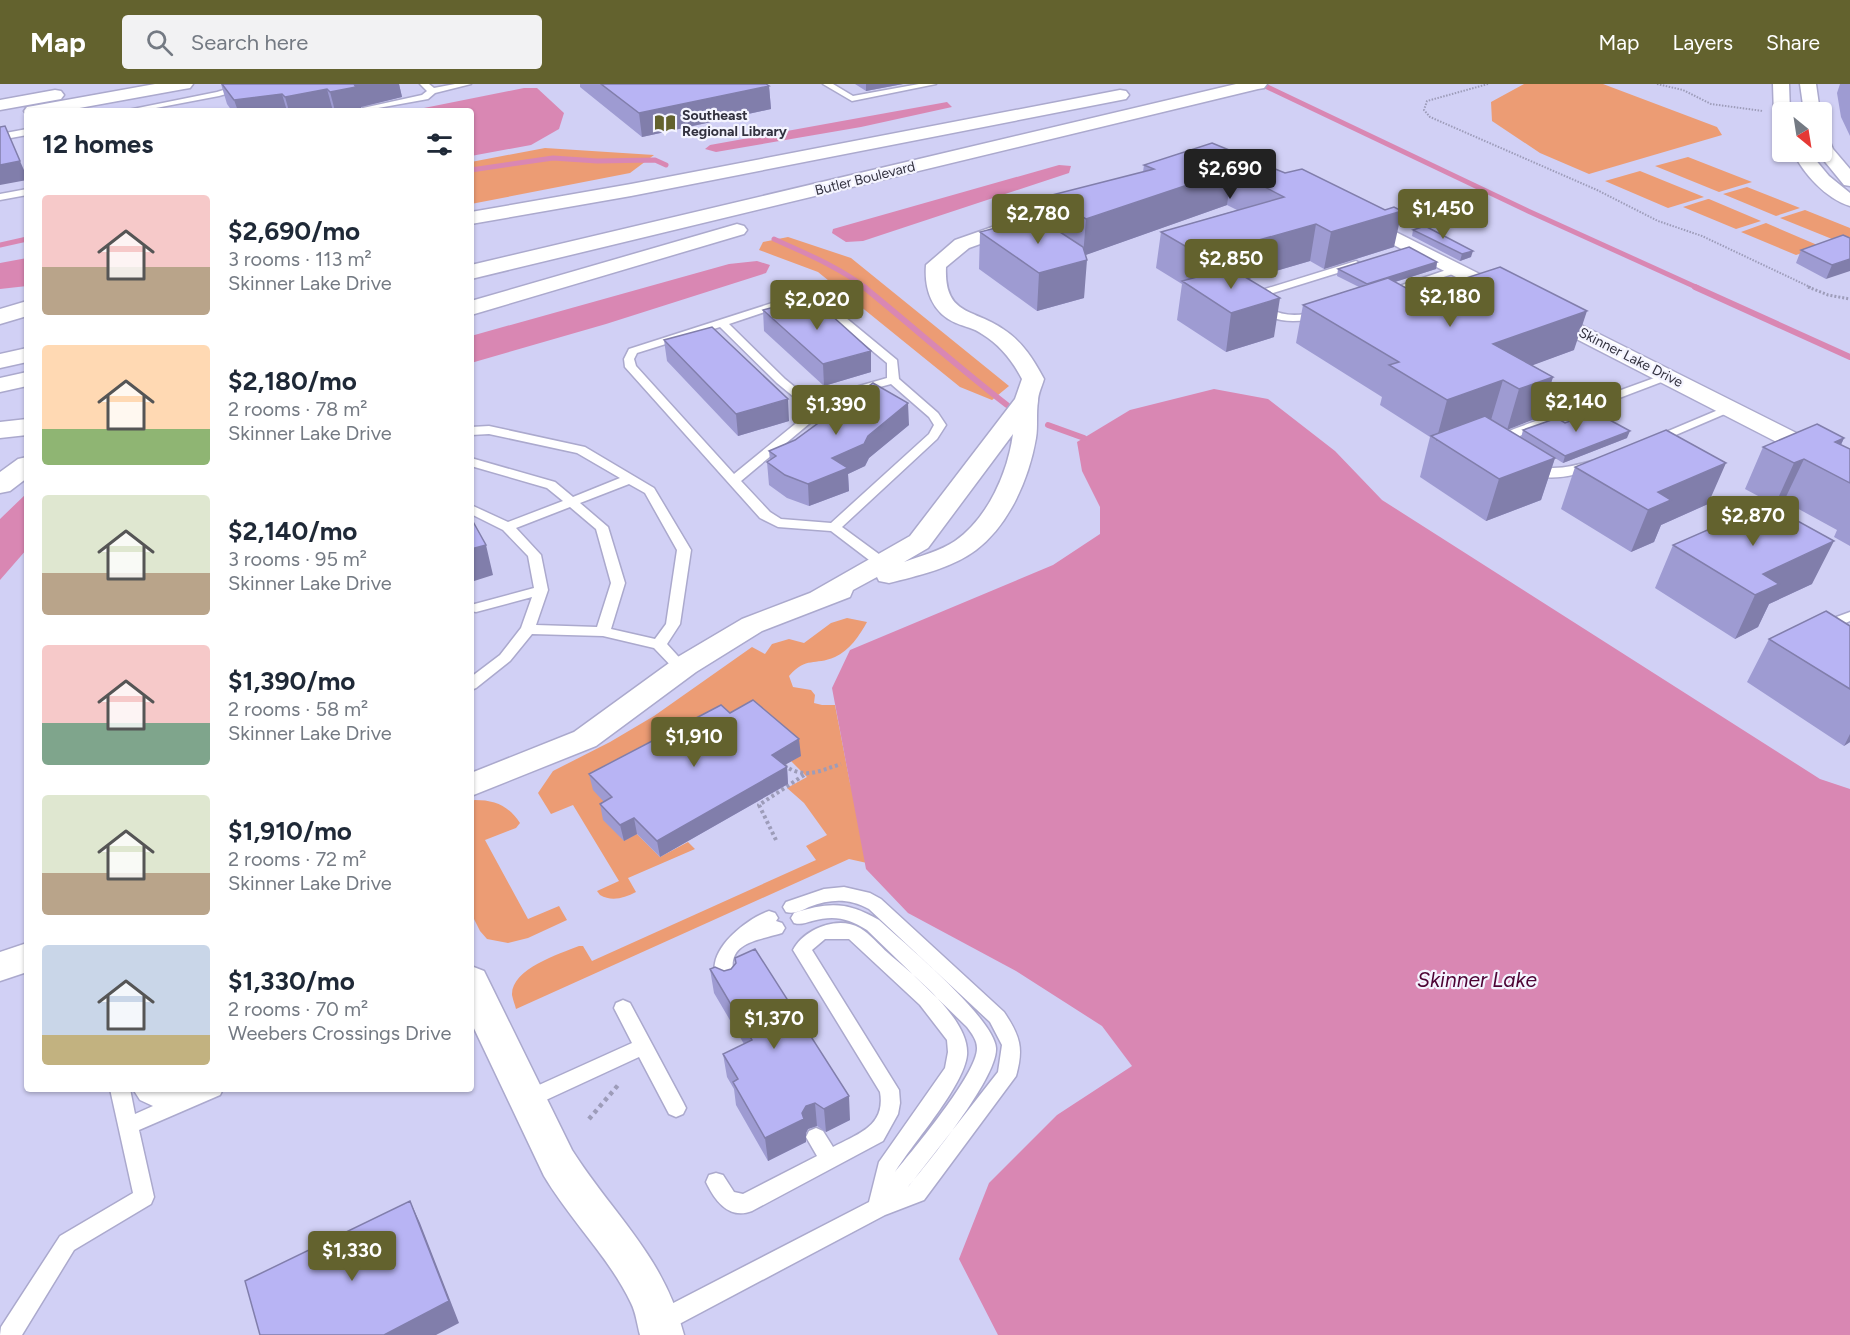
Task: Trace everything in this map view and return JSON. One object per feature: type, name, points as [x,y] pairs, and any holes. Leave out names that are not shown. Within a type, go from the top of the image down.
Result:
[{"type":"main road","points":[[71,108],[184,84]]},
{"type":"main road","name":"Butler Boulevard","points":[[474,271],[1258,84]]},
{"type":"main road","points":[[63,108],[69,98],[110,85]]},
{"type":"main road","points":[[0,105],[110,85]]},
{"type":"main road","name":"Butler Boulevard","points":[[747,187],[1179,85]]},
{"type":"main road","points":[[786,217],[1233,90]]},
{"type":"main road","points":[[474,217],[631,190],[1134,93]]},
{"type":"main road","points":[[0,117],[24,113]]},
{"type":"main road","points":[[474,307],[753,226]]},
{"type":"main road","points":[[0,299],[24,296]]},
{"type":"main road","points":[[0,316],[24,309]]},
{"type":"main road","points":[[0,361],[24,356]]},
{"type":"main road","points":[[0,385],[24,379]]},
{"type":"main road","points":[[0,430],[24,428]]},
{"type":"main road","points":[[0,485],[24,467]]},
{"type":"street","points":[[1781,84],[1782,102]]},
{"type":"street","points":[[1808,84],[1811,102]]},
{"type":"street","points":[[1832,159],[1850,181]]},
{"type":"street","points":[[1807,162],[1841,196],[1850,200]]},
{"type":"street","points":[[474,784],[585,739],[681,668],[752,625],[821,597],[951,554],[968,544],[982,531],[1009,490],[1027,430],[1029,389],[995,356],[961,328],[958,316],[940,299],[934,284],[936,264],[962,244],[1100,196]]},
{"type":"street","name":"Skinner Lake Drive","points":[[1341,210],[1408,248],[1458,269],[1850,470]]},
{"type":"street","points":[[821,597],[920,542],[1029,389]]},
{"type":"street","points":[[955,494],[1000,505]]},
{"type":"street","points":[[0,967],[24,958]]},
{"type":"street","points":[[474,987],[526,1100],[560,1166],[636,1270],[661,1329]]},
{"type":"lane","points":[[153,108],[256,84]]},
{"type":"lane","points":[[424,84],[432,91]]},
{"type":"lane","points":[[367,108],[425,97],[432,91],[467,84]]},
{"type":"lane","points":[[827,84],[852,99],[932,84]]},
{"type":"lane","points":[[219,94],[235,95]]},
{"type":"lane","points":[[0,136],[24,132]]},
{"type":"lane","points":[[0,197],[24,193]]},
{"type":"lane","points":[[1329,311],[1303,319],[1283,318],[1263,309],[1258,303],[1259,298],[1269,291],[1369,260]]},
{"type":"lane","points":[[1372,297],[1458,269]]},
{"type":"lane","points":[[834,527],[933,436],[940,425],[934,415],[893,380],[893,362],[819,301],[794,299],[633,351],[629,359],[631,367],[765,515],[778,523],[834,527],[882,563]]},
{"type":"lane","points":[[722,323],[781,381],[818,411]]},
{"type":"lane","points":[[1602,460],[1565,474],[1536,471],[1514,461],[1504,451],[1502,444],[1505,438],[1668,376]]},
{"type":"lane","points":[[734,480],[818,411],[846,393],[893,380]]},
{"type":"lane","points":[[1645,443],[1731,408]]},
{"type":"lane","points":[[474,431],[489,430],[581,450],[650,491],[684,550],[673,624],[659,644]]},
{"type":"lane","points":[[474,463],[551,485],[602,527],[618,583],[603,632]]},
{"type":"lane","points":[[508,527],[629,479]]},
{"type":"lane","points":[[474,510],[508,527],[534,555],[541,590],[528,629],[505,658],[474,683]]},
{"type":"lane","points":[[476,608],[541,590]]},
{"type":"lane","points":[[1850,616],[1836,622],[1833,631],[1836,640],[1850,654]]},
{"type":"lane","points":[[528,629],[603,632],[659,644],[681,668]]},
{"type":"lane","points":[[661,1329],[878,1208],[917,1193],[1006,1076],[1013,1047],[1009,1034],[997,1017],[875,904],[861,895],[825,894],[796,913],[840,910],[873,925],[974,1022],[985,1038],[987,1052],[976,1079],[897,1187],[878,1208]]},
{"type":"lane","points":[[728,986],[723,975],[727,953],[733,943],[748,933],[772,923]]},
{"type":"lane","points":[[716,1182],[732,1204],[745,1204],[876,1135],[889,1117],[892,1102],[889,1090],[802,950],[812,938],[830,930],[854,933],[944,1017],[955,1037],[958,1054],[954,1071],[886,1168],[878,1208]]},
{"type":"lane","points":[[623,1008],[676,1108]]},
{"type":"lane","points":[[526,1100],[643,1046]]},
{"type":"lane","points":[[9,1335],[67,1243],[144,1197],[121,1092]]},
{"type":"lane","points":[[145,1092],[148,1096],[156,1099],[166,1099],[183,1092]]},
{"type":"lane","points":[[128,1126],[206,1092]]},
{"type":"lane","points":[[816,1137],[830,1160]]},
{"type":"path","points":[[1488,84],[1439,96],[1427,101],[1424,110],[1430,117],[1597,190],[1658,221],[1702,236],[1750,262],[1828,295],[1850,299]]},
{"type":"path","points":[[1657,84],[1677,88],[1711,104],[1763,111]]},
{"type":"path","points":[[776,840],[759,805],[804,776],[841,764]]},
{"type":"path","points":[[784,765],[795,774],[804,776]]},
{"type":"path","points":[[589,1119],[616,1085],[659,1075]]},
{"type":"shaded area","points":[[1524,84],[1603,84],[1717,127],[1722,135],[1589,174],[1540,153],[1492,121],[1491,102]]},
{"type":"shaded area","points":[[545,148],[654,155],[630,173],[474,203],[474,161]]},
{"type":"shaded area","points":[[1688,157],[1752,182],[1719,192],[1655,166]]},
{"type":"shaded area","points":[[1640,171],[1704,197],[1668,208],[1605,181]]},
{"type":"shaded area","points":[[1747,187],[1800,208],[1776,216],[1723,194]]},
{"type":"shaded area","points":[[1708,199],[1761,221],[1736,229],[1683,207]]},
{"type":"shaded area","points":[[1805,210],[1850,228],[1850,237],[1837,241],[1780,218]]},
{"type":"shaded area","points":[[1766,223],[1822,247],[1796,255],[1741,232]]},
{"type":"shaded area","points":[[788,237],[851,258],[1009,386],[992,400],[960,387],[818,272],[759,250],[763,242]]},
{"type":"shaded area","points":[[847,618],[867,622],[849,647],[828,660],[801,666],[789,676],[793,687],[811,690],[815,695],[814,703],[835,705],[850,783],[876,865],[849,859],[516,1009],[512,995],[519,978],[527,970],[549,958],[583,946],[592,961],[816,860],[806,846],[827,835],[804,803],[787,788],[807,777],[791,761],[800,756],[637,834],[660,857],[688,842],[695,849],[628,878],[636,892],[618,898],[604,897],[597,891],[619,881],[573,805],[551,814],[538,793],[553,771],[654,716],[752,647],[765,654],[772,644],[789,639],[804,643],[831,623]]},
{"type":"shaded area","points":[[474,800],[489,801],[501,805],[520,823],[516,828],[485,840],[528,919],[559,906],[567,920],[528,938],[508,943],[487,939],[480,931],[474,919]]},
{"type":"water","points":[[524,88],[537,88],[564,113],[559,129],[531,145],[474,155],[474,108],[424,108]]},
{"type":"water","points":[[947,102],[952,107],[861,127],[716,152],[705,149],[710,145]]},
{"type":"water","points":[[1059,165],[1071,166],[1069,173],[863,241],[846,242],[832,233],[833,229]]},
{"type":"water","points":[[24,259],[24,286],[0,289],[0,263]]},
{"type":"water","points":[[757,261],[770,265],[766,273],[606,324],[474,362],[474,335],[729,264]]},
{"type":"water","name":"Skinner Lake","points":[[1214,389],[1268,399],[1335,451],[1382,500],[1820,779],[1850,789],[1850,1335],[998,1335],[959,1259],[989,1183],[1057,1115],[1132,1066],[1102,1026],[1016,971],[908,913],[866,869],[832,688],[850,650],[1053,565],[1100,534],[1100,507],[1082,471],[1077,442],[1130,410]]},
{"type":"water","points":[[24,496],[24,552],[0,580],[0,519]]},
{"type":"building","points":[[222,84],[354,84],[356,87],[330,92],[327,89],[285,97],[282,94],[234,100]]},
{"type":"building","points":[[601,84],[766,84],[769,86],[639,113]]},
{"type":"building","points":[[5,126],[20,161],[0,165],[0,127]]},
{"type":"building","points":[[1212,143],[1285,173],[1302,169],[1385,210],[1394,207],[1402,211],[1331,232],[1316,224],[1202,256],[1161,232],[1284,197],[1232,170],[1086,219],[1048,196],[1154,169],[1144,165]]},
{"type":"building","points":[[1037,217],[1083,247],[1087,260],[1039,273],[980,232]]},
{"type":"building","points":[[1425,226],[1473,251],[1462,254],[1413,230]]},
{"type":"building","points":[[1843,235],[1850,238],[1850,259],[1832,265],[1801,250]]},
{"type":"building","points":[[1409,247],[1437,262],[1367,284],[1338,269]]},
{"type":"building","points":[[1500,267],[1587,311],[1493,344],[1553,377],[1519,389],[1503,380],[1447,400],[1389,365],[1399,362],[1303,305],[1388,278],[1417,294]]},
{"type":"building","points":[[1230,268],[1280,298],[1231,313],[1182,281]]},
{"type":"building","points":[[804,299],[814,307],[820,305],[871,351],[823,364],[763,310]]},
{"type":"building","points":[[712,327],[788,399],[736,414],[664,340]]},
{"type":"building","points":[[873,383],[908,403],[868,436],[864,444],[832,458],[848,468],[808,484],[785,475],[767,462],[776,456],[769,451],[795,440]]},
{"type":"building","points":[[1595,412],[1630,431],[1565,456],[1523,430],[1557,418],[1565,423]]},
{"type":"building","points":[[1485,416],[1555,458],[1499,479],[1431,436]]},
{"type":"building","points":[[1817,424],[1844,438],[1835,442],[1850,449],[1850,483],[1804,459],[1794,463],[1763,447]]},
{"type":"building","points":[[1666,430],[1726,463],[1658,492],[1671,500],[1648,510],[1575,467]]},
{"type":"building","points":[[1767,504],[1834,541],[1763,574],[1779,584],[1755,595],[1673,545]]},
{"type":"building","points":[[474,523],[486,545],[474,548]]},
{"type":"building","points":[[1826,611],[1850,626],[1850,689],[1769,639]]},
{"type":"building","points":[[753,700],[799,739],[772,755],[787,767],[657,841],[634,818],[620,825],[600,804],[612,797],[589,774],[721,705],[730,713]]},
{"type":"building","points":[[755,949],[849,1096],[824,1109],[815,1103],[806,1106],[802,1113],[804,1119],[765,1138],[733,1082],[738,1079],[723,1054],[752,1040],[710,969],[715,967],[724,971],[731,969],[736,963],[735,958]]},
{"type":"building","points":[[410,1201],[449,1301],[384,1335],[260,1335],[245,1281]]},
{"type":"waterway","points":[[1261,84],[1528,211],[1698,288]]},
{"type":"waterway","points":[[474,170],[553,158],[597,161],[655,160],[666,165]]},
{"type":"waterway","points":[[774,239],[833,267],[866,288]]},
{"type":"waterway","points":[[0,245],[24,240]]},
{"type":"waterway","points":[[864,287],[1007,405]]},
{"type":"waterway","points":[[1695,287],[1850,357]]},
{"type":"waterway","points":[[1048,425],[1084,438]]},
{"type":"place","name":"Southeast Regional Library","points":[[665,123]]}]
